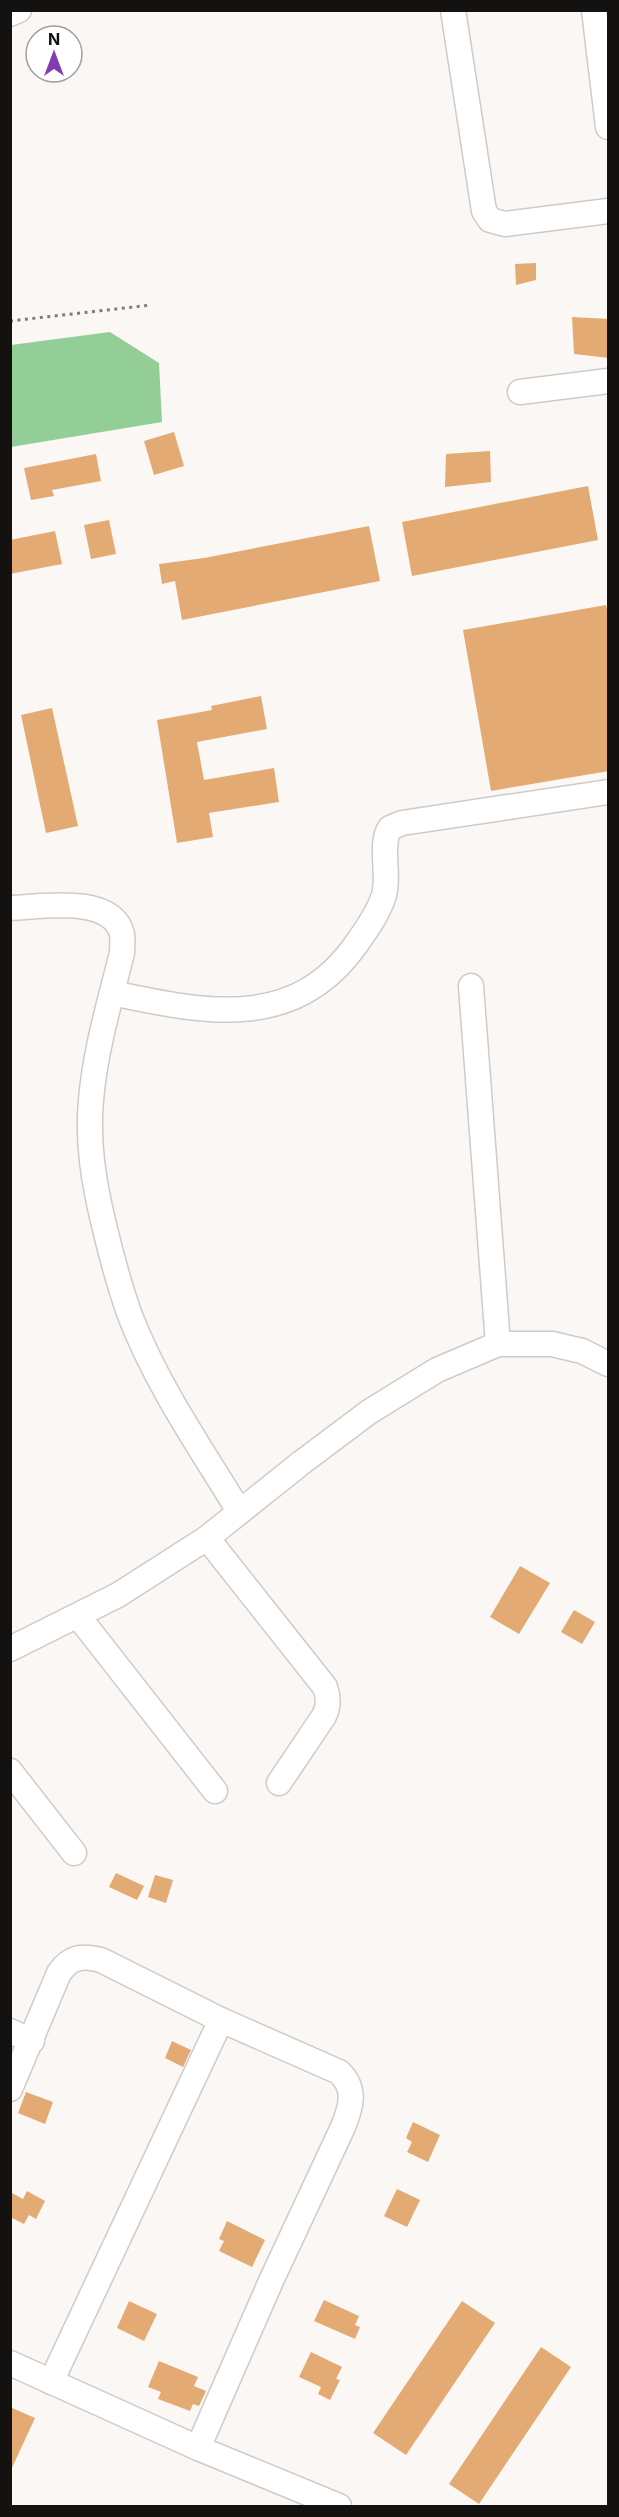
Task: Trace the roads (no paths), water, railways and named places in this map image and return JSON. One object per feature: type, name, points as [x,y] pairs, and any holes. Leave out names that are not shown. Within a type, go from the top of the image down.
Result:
[{"type":"street","points":[[10,14],[19,10]]},
{"type":"street","points":[[453,10],[479,184],[487,217],[496,223],[505,224],[609,211]]},
{"type":"street","points":[[594,10],[609,127]]},
{"type":"street","points":[[520,392],[609,381]]},
{"type":"street","points":[[112,993],[176,1006],[233,1011],[265,1007],[295,997],[334,971],[348,956],[369,926],[385,894],[386,837],[390,828],[424,819],[609,792]]},
{"type":"street","points":[[10,908],[83,906],[102,910],[111,915],[122,935],[122,953],[91,1099],[90,1141],[94,1182],[114,1266],[130,1314],[152,1365],[185,1425],[239,1511]]},
{"type":"street","points":[[471,986],[498,1344]]},
{"type":"street","points":[[10,1649],[118,1595],[207,1538],[369,1412],[436,1370],[498,1344],[552,1344],[582,1351],[609,1364]]},
{"type":"street","points":[[207,1538],[325,1687],[327,1693],[328,1708],[324,1716],[279,1783]]},
{"type":"street","points":[[78,1616],[215,1791]]},
{"type":"street","points":[[10,1771],[74,1853]]},
{"type":"street","points":[[10,2089],[21,2036],[66,1963],[76,1958],[88,1957],[101,1960],[220,2020],[339,2072],[348,2080],[352,2104],[198,2448]]},
{"type":"street","points":[[51,2382],[220,2020]]},
{"type":"street","points":[[10,2363],[198,2448],[339,2506]]}]
